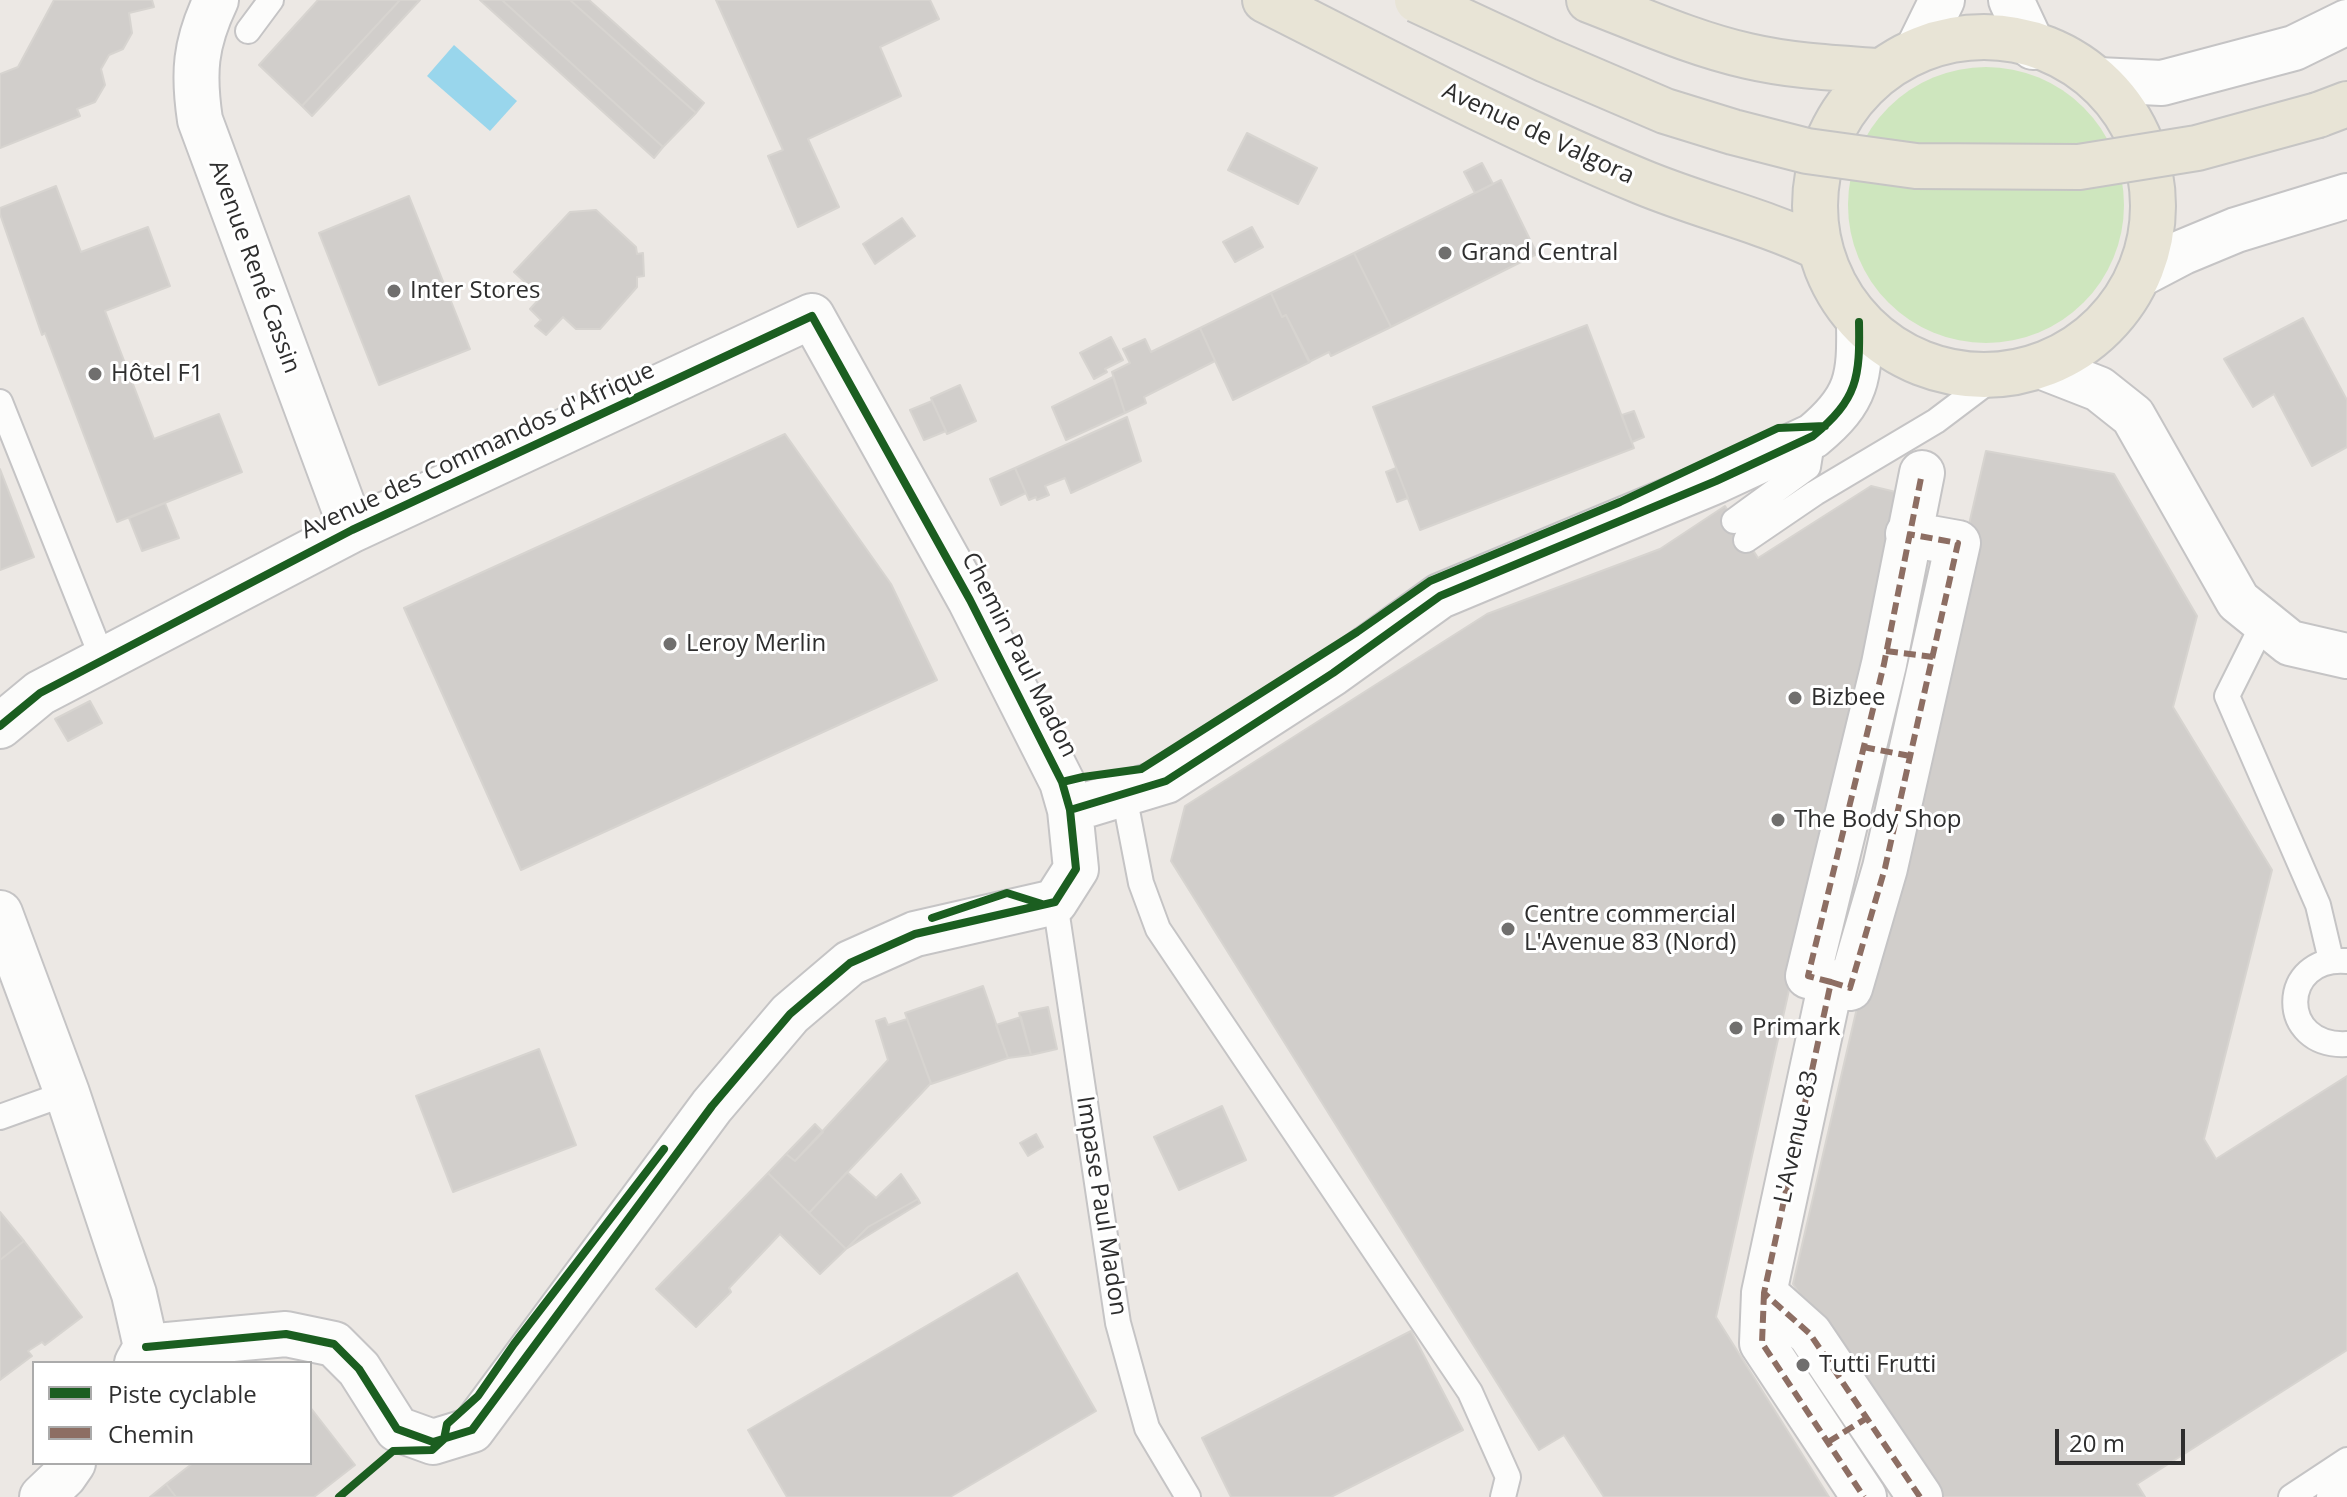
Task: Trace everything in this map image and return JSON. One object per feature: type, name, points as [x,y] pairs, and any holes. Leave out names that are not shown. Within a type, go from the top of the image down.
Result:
[{"type":"main road","name":"Avenue de Valgora","points":[[1265,0],[1523,131],[1645,183],[1789,233],[1818,247]]},
{"type":"main road","points":[[1417,0],[1665,111],[1807,151],[1916,166],[2079,167],[2197,148],[2332,109]]},
{"type":"main road","points":[[1589,0],[1746,56],[1800,66],[1878,71]]},
{"type":"main road","points":[[1963,38],[2003,40],[2033,47],[2061,59],[2098,80],[2128,109],[2146,148],[2155,190],[2153,233],[2141,274],[2116,314],[2082,345],[2040,366],[1997,375],[1947,371],[1899,353],[1859,322],[1834,287],[1818,247],[1814,199],[1822,150],[1844,106],[1878,71],[1918,49],[1963,38]]},
{"type":"street","name":"Avenue René Cassin","points":[[216,0],[205,22],[197,51],[194,84],[200,120],[352,530]]},
{"type":"street","points":[[1918,49],[1942,0]]},
{"type":"street","points":[[2011,0],[2033,47]]},
{"type":"street","points":[[2098,80],[2162,83],[2294,48],[2347,22]]},
{"type":"street","points":[[2141,274],[2236,230],[2347,196]]},
{"type":"street","name":"Avenue des Commandos d'Afrique","points":[[0,726],[40,693],[352,530],[812,316]]},
{"type":"street","name":"Chemin Paul Madon","points":[[812,316],[970,600],[1062,782],[1070,810],[1076,869],[1055,902]]},
{"type":"street","points":[[1070,810],[1166,781],[1333,673],[1440,596],[1716,481],[1813,436],[1854,391],[1860,359],[1859,322]]},
{"type":"street","points":[[2040,366],[2099,389],[2133,416],[2238,601],[2290,643],[2347,656]]},
{"type":"street","points":[[1908,534],[1958,543],[1885,868],[1850,988],[1808,976],[1886,651],[1908,534],[1922,473]]},
{"type":"street","points":[[1886,651],[1933,657]]},
{"type":"street","points":[[1863,747],[1910,756]]},
{"type":"street","points":[[0,913],[67,1093],[134,1294],[142,1355],[286,1334],[334,1344],[359,1369],[397,1429],[433,1442],[472,1430],[712,1106],[790,1014],[850,963],[915,934],[1055,902]]},
{"type":"street","name":"L'Avenue 83","points":[[1831,982],[1764,1293],[1762,1343],[1864,1497]]},
{"type":"street","points":[[1764,1293],[1810,1334],[1920,1497]]},
{"type":"street","points":[[1828,1442],[1867,1418]]},
{"type":"street","points":[[42,1497],[72,1465]]},
{"type":"lane","points":[[248,31],[271,0]]},
{"type":"lane","points":[[1813,436],[1808,467],[1740,530],[1815,493],[1936,421],[1997,375]]},
{"type":"lane","points":[[0,402],[103,660]]},
{"type":"lane","points":[[2264,622],[2227,696],[2318,905],[2339,961],[2318,964],[2307,972],[2299,983],[2295,1010],[2308,1034],[2319,1041],[2347,1044]]},
{"type":"lane","points":[[1124,795],[1141,883],[1158,929],[1470,1392],[1508,1477],[1503,1497]]},
{"type":"lane","name":"Impase Paul Madon","points":[[1055,902],[1118,1323],[1147,1428],[1188,1497]]},
{"type":"lane","points":[[0,1117],[67,1093]]},
{"type":"lane","points":[[2291,1497],[2347,1460]]},
{"type":"lane","points":[[2329,1497],[2347,1486]]},
{"type":"green space","points":[[1986,67],[2013,70],[2039,78],[2083,108],[2113,152],[2121,178],[2124,205],[2121,232],[2113,258],[2083,302],[2039,332],[2013,340],[1986,343],[1959,340],[1933,332],[1889,302],[1859,258],[1851,232],[1848,205],[1851,178],[1859,152],[1889,108],[1933,78],[1959,70]]},
{"type":"water","points":[[454,45],[517,101],[490,131],[427,76]]},
{"type":"building","points":[[54,0],[152,0],[154,7],[129,13],[132,33],[123,49],[109,55],[101,69],[105,85],[95,102],[77,109],[80,116],[0,148],[0,74],[18,67]]},
{"type":"building","points":[[318,0],[400,0],[302,106],[259,65]]},
{"type":"building","points":[[400,0],[420,0],[312,116],[302,106]]},
{"type":"building","points":[[480,0],[502,0],[663,147],[654,158]]},
{"type":"building","points":[[502,0],[570,0],[696,113],[663,147]]},
{"type":"building","points":[[570,0],[589,0],[704,103],[696,113]]},
{"type":"building","points":[[716,0],[930,0],[939,19],[880,47],[901,96],[808,139],[839,207],[798,227],[768,156],[783,150]]},
{"type":"building","points":[[1247,133],[1317,168],[1298,204],[1228,170]]},
{"type":"building","points":[[1482,163],[1493,184],[1475,193],[1464,172]]},
{"type":"building","name":"Grand Central","points":[[1501,180],[1537,254],[1391,327],[1354,253]]},
{"type":"building","name":"Hôtel F1","points":[[56,186],[81,252],[148,227],[170,286],[105,311],[154,439],[219,414],[242,472],[117,522],[45,333],[42,335],[0,214],[0,208]]},
{"type":"building","name":"Inter Stores","points":[[409,196],[470,349],[379,385],[319,233]]},
{"type":"building","points":[[596,210],[636,247],[637,254],[643,253],[644,276],[637,277],[637,287],[600,329],[576,329],[563,317],[546,335],[535,326],[541,320],[530,309],[541,297],[514,272],[570,212]]},
{"type":"building","points":[[902,218],[915,236],[875,264],[863,244]]},
{"type":"building","points":[[1252,227],[1263,247],[1235,262],[1223,242]]},
{"type":"building","points":[[1354,253],[1391,327],[1331,356],[1329,352],[1309,362],[1286,315],[1282,317],[1271,293]]},
{"type":"building","points":[[1271,293],[1310,362],[1233,400],[1200,328]]},
{"type":"building","points":[[2303,318],[2347,400],[2347,447],[2312,466],[2274,394],[2253,407],[2224,359]]},
{"type":"building","points":[[1587,325],[1634,448],[1420,530],[1373,407]]},
{"type":"building","points":[[1200,328],[1215,361],[1144,397],[1146,403],[1125,413],[1112,372],[1130,363],[1123,349],[1145,339],[1151,352]]},
{"type":"building","points":[[1111,337],[1123,360],[1094,379],[1080,353]]},
{"type":"building","points":[[1113,377],[1125,413],[1066,440],[1052,407]]},
{"type":"building","points":[[960,385],[976,421],[947,434],[931,398]]},
{"type":"building","points":[[932,401],[946,431],[924,440],[910,410]]},
{"type":"building","points":[[1634,411],[1644,437],[1632,442],[1622,415]]},
{"type":"building","points":[[1127,417],[1141,461],[1071,493],[1065,478],[1045,486],[1049,495],[1029,500],[1015,468]]},
{"type":"building","name":"Leroy Merlin","points":[[785,434],[891,584],[937,680],[521,870],[404,608]]},
{"type":"building","points":[[1986,451],[2114,474],[2197,616],[2173,707],[2272,870],[2204,1139],[2216,1159],[2347,1076],[2347,1350],[2137,1484],[2145,1497],[1936,1497],[1793,1284]]},
{"type":"building","points":[[1015,468],[1026,493],[1001,505],[990,479]]},
{"type":"building","points":[[1396,468],[1408,498],[1397,502],[1386,472]]},
{"type":"building","points":[[0,469],[34,557],[0,570]]},
{"type":"building","name":"Centre commercial L'Avenue 83 (Nord)","points":[[1871,486],[1900,493],[1716,1317],[1829,1497],[1604,1497],[1564,1435],[1539,1450],[1171,861],[1185,806],[1487,614],[1660,549],[1725,506],[1758,558]]},
{"type":"building","points":[[165,503],[179,538],[142,551],[129,518]]},
{"type":"building","points":[[90,701],[102,723],[68,741],[55,719]]},
{"type":"building","points":[[983,986],[1008,1058],[931,1084],[905,1013]]},
{"type":"building","points":[[1048,1007],[1057,1049],[1031,1055],[1019,1013]]},
{"type":"building","points":[[1021,1017],[1031,1055],[1008,1058],[996,1025]]},
{"type":"building","points":[[885,1018],[888,1025],[907,1019],[931,1083],[809,1213],[768,1173],[786,1154],[795,1161],[888,1060],[876,1021]]},
{"type":"building","points":[[539,1049],[576,1145],[453,1192],[416,1096]]},
{"type":"building","points":[[1222,1106],[1246,1160],[1179,1190],[1154,1137]]},
{"type":"building","points":[[815,1124],[823,1132],[795,1161],[786,1154]]},
{"type":"building","points":[[1036,1134],[1043,1147],[1028,1156],[1020,1143]]},
{"type":"building","points":[[847,1172],[876,1198],[901,1174],[918,1199],[868,1227],[846,1249],[809,1213]]},
{"type":"building","points":[[768,1173],[846,1249],[820,1274],[780,1234],[729,1288],[731,1292],[696,1327],[656,1289]]},
{"type":"building","points":[[918,1199],[920,1203],[846,1249],[868,1227]]},
{"type":"building","points":[[0,1212],[24,1241],[0,1260]]},
{"type":"building","points":[[24,1241],[82,1317],[45,1345],[42,1342],[28,1351],[32,1356],[0,1380],[0,1260]]},
{"type":"building","points":[[1017,1273],[1096,1411],[950,1497],[787,1497],[748,1430]]},
{"type":"building","points":[[1411,1331],[1463,1430],[1331,1497],[1231,1497],[1202,1438]]},
{"type":"building","points":[[312,1410],[355,1465],[314,1497],[176,1497],[166,1484],[190,1465],[312,1465]]},
{"type":"building","points":[[166,1484],[176,1497],[150,1497]]},
{"type":"marked path","points":[[1920,1497],[1810,1334],[1764,1293],[1831,982],[1808,976],[1884,664],[1922,473]]},
{"type":"marked path","points":[[1831,982],[1850,988],[1885,868],[1958,543],[1908,534]]},
{"type":"marked path","points":[[1886,651],[1933,657]]},
{"type":"marked path","points":[[1863,747],[1910,756]]},
{"type":"marked path","points":[[1764,1293],[1762,1343],[1864,1497]]},
{"type":"marked path","points":[[1828,1442],[1867,1418]]},
{"type":"cycle path","points":[[0,726],[40,693],[352,530],[812,316],[970,600],[1062,782],[1070,810],[1076,869],[1055,902],[915,934],[850,963],[790,1014],[712,1106],[472,1430],[433,1442],[397,1429],[359,1369],[334,1344],[286,1334],[146,1347]]},
{"type":"cycle path","points":[[1070,810],[1166,781],[1333,673],[1440,596],[1716,481],[1813,436],[1839,410],[1853,386],[1859,358],[1859,322]]},
{"type":"cycle path","points":[[1062,782],[1141,769],[1357,632],[1430,581],[1620,502],[1778,428],[1825,426]]},
{"type":"cycle path","points":[[932,918],[1007,893],[1042,904]]},
{"type":"cycle path","points":[[339,1497],[393,1451],[432,1450],[444,1439],[447,1424],[478,1396],[514,1344],[664,1149]]},
{"type":"place","name":"Grand Central","points":[[1445,253]]},
{"type":"place","name":"Inter Stores","points":[[394,291]]},
{"type":"place","name":"Hôtel F1","points":[[95,374]]},
{"type":"place","name":"Leroy Merlin","points":[[670,644]]},
{"type":"place","name":"Bizbee","points":[[1795,698]]},
{"type":"place","name":"The Body Shop","points":[[1778,820]]},
{"type":"place","name":"Centre commercial L'Avenue 83 (Nord)","points":[[1508,929]]},
{"type":"place","name":"Primark","points":[[1736,1028]]},
{"type":"place","name":"Tutti Frutti","points":[[1803,1365]]}]
